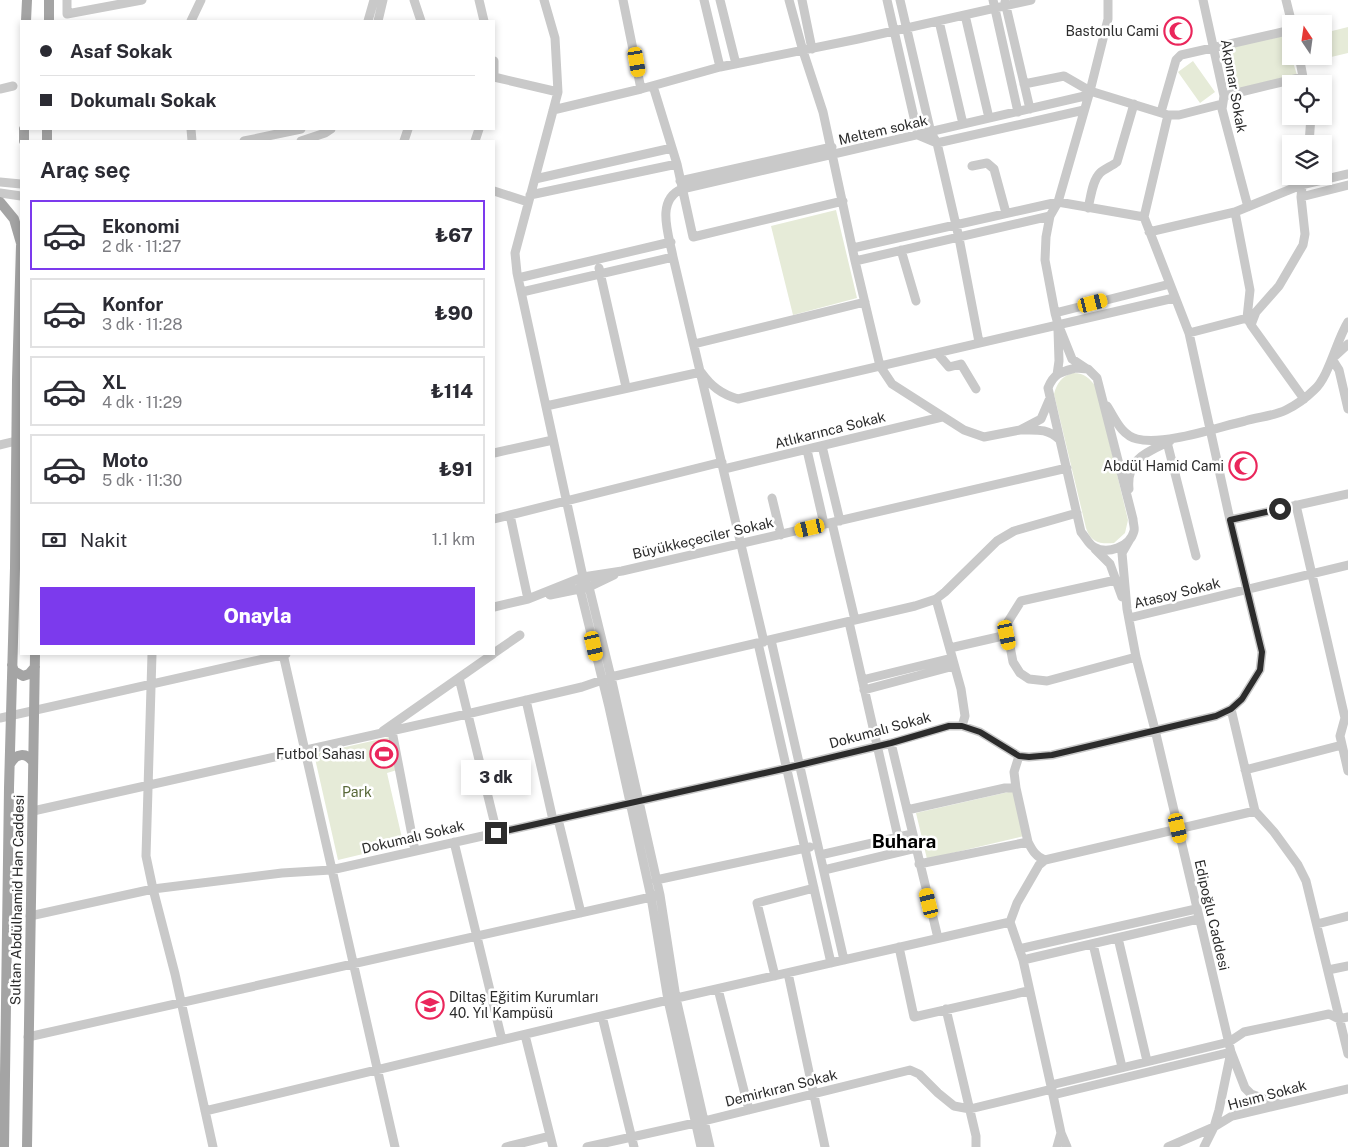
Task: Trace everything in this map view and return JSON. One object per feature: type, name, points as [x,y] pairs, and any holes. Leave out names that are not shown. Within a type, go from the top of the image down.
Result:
[{"type":"main road","points":[[26,20],[27,0]]},
{"type":"main road","points":[[49,20],[50,0]]},
{"type":"main road","name":"Sultan Abdülhamid Han Caddesi","points":[[0,202],[14,219],[20,241]]},
{"type":"main road","name":"Sultan Abdülhamid Han Caddesi","points":[[4,1147],[4,943],[15,568],[20,284]]},
{"type":"main road","name":"Sultan Abdülhamid Han Caddesi","points":[[27,1147],[35,655]]},
{"type":"main road","points":[[12,665],[14,671],[23,676],[29,674],[35,666]]},
{"type":"main road","points":[[10,764],[15,756],[20,754],[30,758],[33,762]]},
{"type":"street","points":[[68,0],[68,14],[142,0]]},
{"type":"street","points":[[191,20],[201,0]]},
{"type":"street","points":[[368,20],[374,0]]},
{"type":"street","points":[[378,20],[383,0]]},
{"type":"street","points":[[414,0],[420,20]]},
{"type":"street","points":[[479,0],[484,20]]},
{"type":"street","points":[[544,0],[555,38],[558,92],[515,253],[518,278],[582,577],[607,679],[655,896],[672,999],[700,1122],[710,1147]]},
{"type":"street","points":[[623,0],[641,89]]},
{"type":"street","points":[[704,0],[720,67]]},
{"type":"street","points":[[720,0],[736,64]]},
{"type":"street","points":[[790,0],[807,50],[824,112],[855,260],[880,366],[892,384],[964,430],[984,437],[1020,430],[1041,430],[1051,432],[1060,440]]},
{"type":"street","points":[[802,0],[807,50]]},
{"type":"street","points":[[887,0],[918,135],[937,143]]},
{"type":"street","points":[[900,0],[931,133],[937,143],[980,342]]},
{"type":"street","points":[[553,110],[653,86],[720,67],[939,21],[965,15],[994,4],[1031,0]]},
{"type":"street","points":[[1108,0],[1108,19],[1089,93],[1058,202],[1050,216],[1046,237],[1045,260],[1055,313],[1072,359],[1088,369],[1097,378],[1130,510],[1134,531],[1122,553],[1128,614]]},
{"type":"street","name":"Akpınar Sokak","points":[[1203,0],[1214,48],[1223,100],[1222,109],[1248,207]]},
{"type":"street","points":[[1286,0],[1290,15]]},
{"type":"street","points":[[1005,3],[1030,109]]},
{"type":"street","points":[[994,4],[1018,112]]},
{"type":"street","points":[[965,15],[989,118]]},
{"type":"street","points":[[939,21],[963,124]]},
{"type":"street","points":[[1045,860],[1032,851],[1028,842],[1014,772],[1019,756],[1052,755],[1216,716],[1231,709],[1242,699],[1260,670],[1262,652],[1230,520],[1189,333],[1144,217],[1176,60],[1181,55],[1282,32]]},
{"type":"street","points":[[1024,84],[1064,76],[1089,93],[1165,114],[1179,115],[1223,100],[1282,85]]},
{"type":"street","points":[[495,77],[558,92]]},
{"type":"street","points":[[0,89],[13,86]]},
{"type":"street","points":[[653,86],[677,164],[692,237],[843,201]]},
{"type":"street","name":"Meltem sokak","points":[[681,185],[832,151],[931,133],[1089,93]]},
{"type":"street","points":[[1088,208],[1100,172],[1117,162],[1134,104]]},
{"type":"street","name":"Meltem sokak","points":[[937,143],[1084,110]]},
{"type":"street","points":[[249,140],[296,130]]},
{"type":"street","points":[[305,140],[326,134]]},
{"type":"street","points":[[535,178],[672,148]]},
{"type":"street","points":[[972,166],[987,163],[994,169],[1006,213]]},
{"type":"street","points":[[495,191],[529,198],[677,164]]},
{"type":"street","points":[[1332,176],[1348,174]]},
{"type":"street","points":[[0,182],[20,184]]},
{"type":"street","points":[[681,185],[673,193],[666,210],[673,257],[764,642],[787,768],[831,963]]},
{"type":"street","points":[[1150,232],[1235,212],[1294,185]]},
{"type":"street","points":[[1189,333],[1249,321],[1279,286],[1302,245],[1305,234],[1301,197],[1302,185]]},
{"type":"street","points":[[1301,197],[1348,185]]},
{"type":"street","points":[[0,193],[20,196]]},
{"type":"street","points":[[853,248],[1058,202],[1144,217]]},
{"type":"street","points":[[1235,212],[1250,290],[1249,321],[1304,399]]},
{"type":"street","points":[[855,260],[1050,216]]},
{"type":"street","points":[[518,278],[671,242]]},
{"type":"street","points":[[901,250],[916,301]]},
{"type":"street","points":[[522,292],[673,257]]},
{"type":"street","points":[[597,260],[626,388]]},
{"type":"street","points":[[1055,313],[1170,284]]},
{"type":"street","points":[[701,372],[711,385],[724,395],[738,399],[1174,298]]},
{"type":"street","points":[[694,344],[865,302]]},
{"type":"street","points":[[1102,398],[1122,431],[1136,439],[1154,440],[1179,437],[1285,411],[1304,399],[1316,388],[1332,359],[1341,334],[1348,322]]},
{"type":"street","points":[[1057,374],[1059,361],[1058,324]]},
{"type":"street","points":[[1332,359],[1348,344]]},
{"type":"street","points":[[937,352],[948,367],[961,364],[976,389]]},
{"type":"street","points":[[1332,359],[1339,370],[1348,409]]},
{"type":"street","points":[[1088,369],[1076,368],[1057,374],[1052,377],[1048,388],[1081,532],[1110,564],[1128,614]]},
{"type":"street","points":[[546,406],[701,372]]},
{"type":"street","points":[[1020,430],[1041,419],[1050,397]]},
{"type":"street","name":"Atlıkarınca Sokak","points":[[495,519],[723,466],[807,450],[942,417]]},
{"type":"street","points":[[1130,510],[1128,484],[1130,470],[1140,456],[1179,437]]},
{"type":"street","points":[[495,453],[553,440]]},
{"type":"street","points":[[0,445],[16,441]]},
{"type":"street","points":[[1167,442],[1196,556]]},
{"type":"street","points":[[822,446],[832,523],[863,685],[898,837]]},
{"type":"street","points":[[807,450],[832,523]]},
{"type":"street","name":"Büyükkeçeciler Sokak","points":[[495,607],[528,599],[582,577],[622,571],[1067,468]]},
{"type":"street","points":[[1230,520],[1348,494]]},
{"type":"street","points":[[772,498],[781,534]]},
{"type":"street","points":[[1296,505],[1345,703],[1345,718],[1341,741],[1348,771]]},
{"type":"street","points":[[33,811],[468,714],[936,599],[946,592],[997,541],[1014,531],[1077,513]]},
{"type":"street","points":[[510,515],[528,599],[585,588],[622,571]]},
{"type":"street","points":[[1093,547],[1105,551],[1124,545],[1130,539]]},
{"type":"street","name":"Atasoy Sokak","points":[[1128,614],[1247,590],[1348,566]]},
{"type":"street","points":[[1116,580],[1021,601],[1006,625],[1013,662],[1020,673],[1029,680],[1047,681],[1136,657]]},
{"type":"street","points":[[936,599],[950,648],[965,716],[962,726]]},
{"type":"street","name":"Edipoğlu Caddesi","points":[[1128,614],[1136,657],[1231,1052],[1214,1128],[1204,1147]]},
{"type":"street","points":[[495,652],[520,635]]},
{"type":"street","points":[[950,648],[1007,635]]},
{"type":"street","points":[[764,642],[799,765],[844,960]]},
{"type":"street","points":[[152,655],[146,856],[175,974],[212,1147]]},
{"type":"street","points":[[0,718],[280,655]]},
{"type":"street","points":[[284,655],[304,751],[395,1147]]},
{"type":"street","points":[[379,734],[490,655]]},
{"type":"street","points":[[863,685],[953,662]]},
{"type":"street","points":[[459,678],[496,833]]},
{"type":"street","points":[[526,700],[581,913]]},
{"type":"street","points":[[1231,709],[1255,811],[1274,832],[1298,865],[1306,881],[1328,970],[1344,1018],[1348,1054]]},
{"type":"street","name":"Dokumalı Sokak","points":[[30,916],[153,889],[282,873],[331,870],[787,768],[891,743],[949,726],[962,726],[980,732],[1019,756]]},
{"type":"street","points":[[1245,770],[1341,741],[1348,729]]},
{"type":"street","points":[[392,731],[415,851]]},
{"type":"street","points":[[891,743],[938,938]]},
{"type":"street","points":[[906,810],[1005,788],[1016,788]]},
{"type":"street","points":[[634,802],[656,880],[655,896]]},
{"type":"street","points":[[1067,1147],[1061,1133],[1028,991],[1023,960],[1010,922],[1039,865],[1045,860],[1255,811]]},
{"type":"street","points":[[656,880],[805,848],[819,850],[912,834]]},
{"type":"street","points":[[454,842],[502,1040]]},
{"type":"street","points":[[920,864],[1028,842]]},
{"type":"street","points":[[824,870],[916,848]]},
{"type":"street","points":[[775,976],[757,903],[814,888]]},
{"type":"street","points":[[28,1037],[655,896]]},
{"type":"street","points":[[1019,949],[1196,909]]},
{"type":"street","points":[[1317,924],[1348,916]]},
{"type":"street","points":[[1023,960],[1198,919]]},
{"type":"street","points":[[205,1112],[672,999],[1010,922]]},
{"type":"street","points":[[1118,938],[1147,1061]]},
{"type":"street","points":[[1093,944],[1122,1067]]},
{"type":"street","points":[[899,947],[914,1016],[1028,991]]},
{"type":"street","points":[[1328,970],[1348,966]]},
{"type":"street","points":[[788,973],[825,1146],[814,1147]]},
{"type":"street","points":[[718,989],[748,1110]]},
{"type":"street","points":[[946,1009],[976,1136],[976,1147]]},
{"type":"street","points":[[1052,1090],[1122,1067],[1229,1042],[1244,1032],[1329,1014],[1344,1018]]},
{"type":"street","points":[[602,1016],[634,1147]]},
{"type":"street","points":[[525,1034],[553,1147]]},
{"type":"street","points":[[970,1109],[1231,1052],[1245,1088],[1251,1094],[1279,1104]]},
{"type":"street","name":"Demirkıran Sokak","points":[[587,1147],[700,1122],[910,1070],[919,1074],[954,1106],[970,1109]]},
{"type":"street","name":"Hısım Sokak","points":[[1168,1147],[1214,1128],[1232,1116],[1348,1089]]},
{"type":"street","points":[[700,1122],[701,1147]]},
{"type":"street","points":[[1057,1147],[1061,1133]]},
{"type":"street","points":[[506,1147],[550,1136]]},
{"type":"green space","points":[[1348,27],[1348,53],[1332,57],[1332,31]]},
{"type":"green space","points":[[1282,35],[1282,65],[1294,65],[1297,75],[1282,75],[1282,79],[1229,91],[1220,50]]},
{"type":"green space","points":[[1193,61],[1215,92],[1200,103],[1178,72]]},
{"type":"green space","points":[[836,210],[857,298],[793,315],[771,226]]},
{"type":"green space","points":[[1073,373],[1087,377],[1096,387],[1128,520],[1125,533],[1114,543],[1093,540],[1086,528],[1054,394],[1060,381]]},
{"type":"green space","name":"Park","points":[[390,737],[397,770],[387,773],[402,838],[409,843],[338,860],[314,754]]},
{"type":"green space","points":[[1013,791],[1024,836],[927,859],[916,813]]},
{"type":"place","name":"Bastonlu Cami","points":[[1178,31]]},
{"type":"place","name":"Abdül Hamid Cami","points":[[1243,466]]},
{"type":"place","name":"Futbol Sahası","points":[[384,754]]},
{"type":"place","name":"Diltaş Eğitim Kurumları 40. Yıl Kampüsü","points":[[430,1005]]},
{"type":"district","name":"Buhara","points":[[904,841]]},
{"type":"route","points":[[496,833],[787,768],[891,743],[949,726],[962,726],[980,732],[1019,756],[1029,757],[1052,755],[1107,743],[1216,716],[1231,709],[1242,699],[1260,670],[1262,652],[1230,520],[1280,509]]}]
